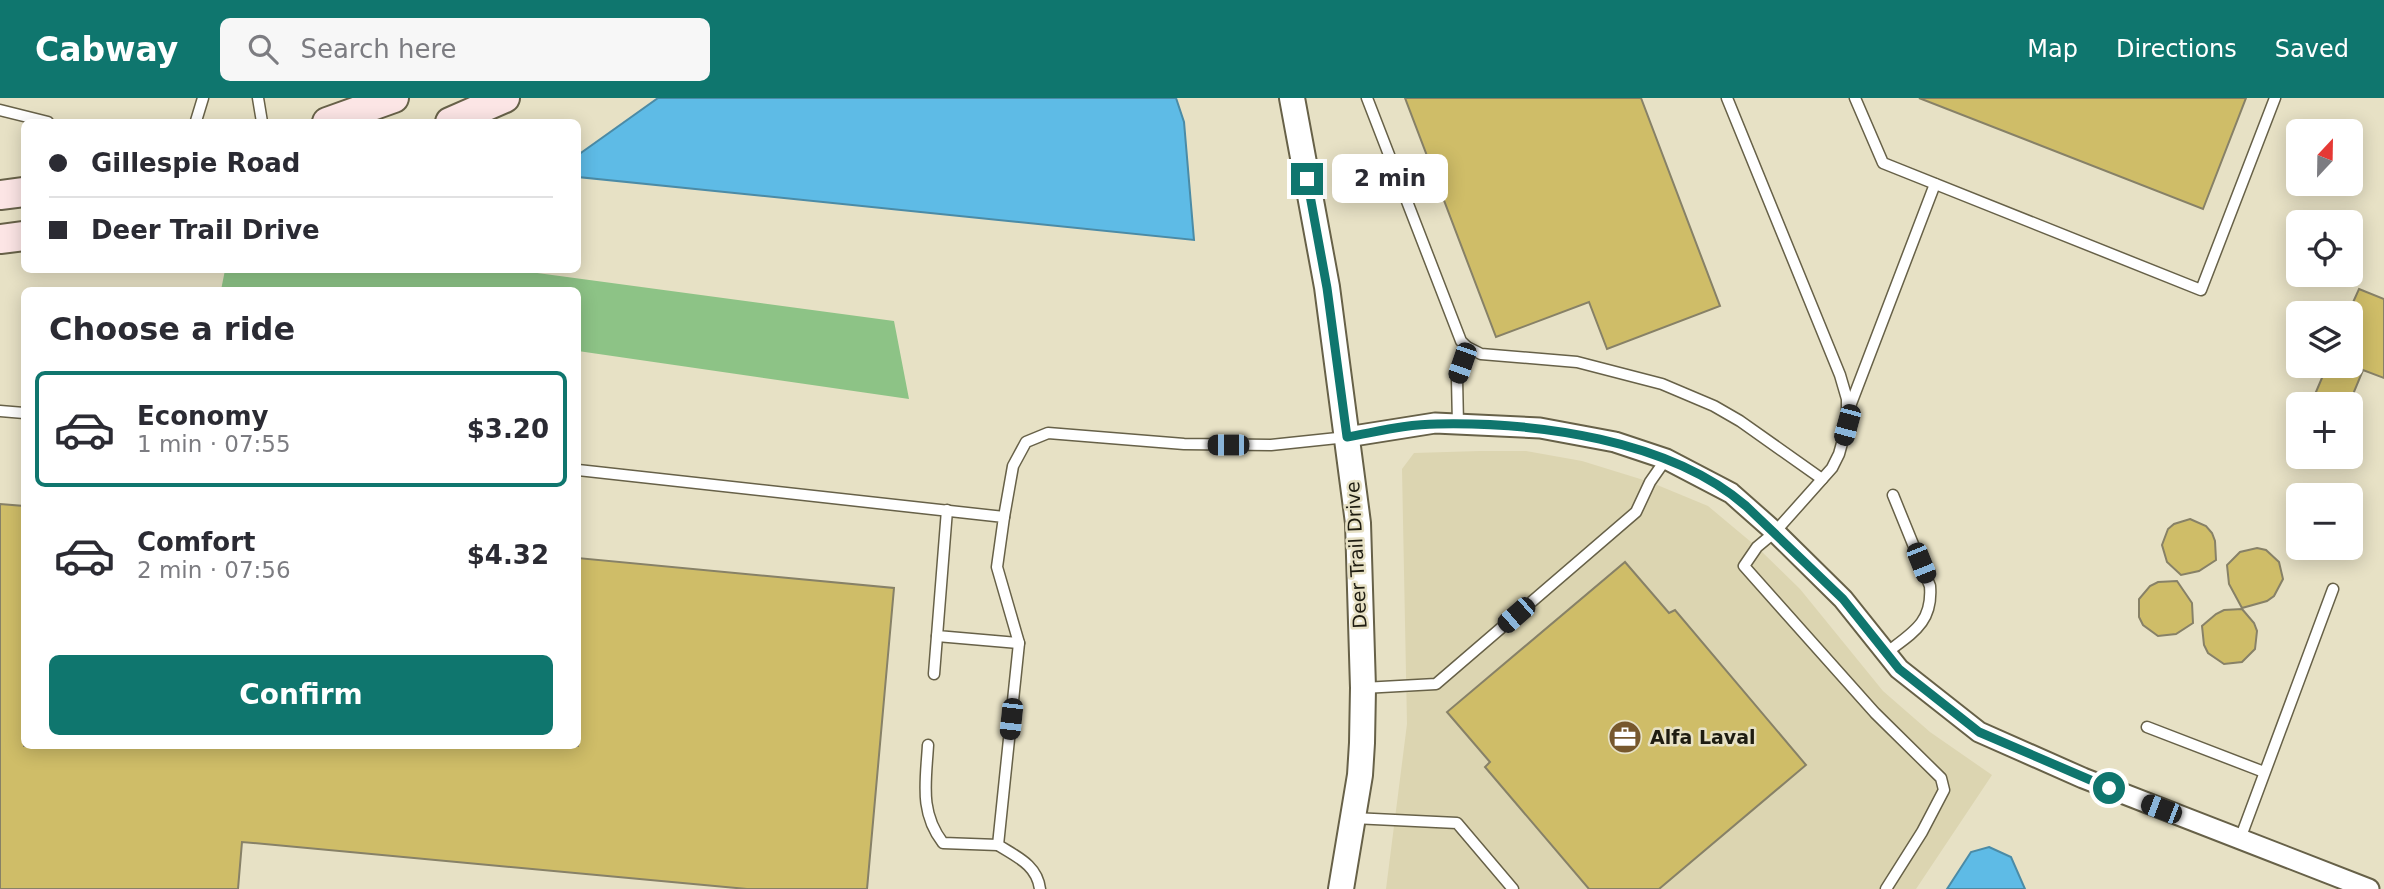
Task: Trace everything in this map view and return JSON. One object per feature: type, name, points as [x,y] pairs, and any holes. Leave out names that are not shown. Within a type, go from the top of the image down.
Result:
[{"type":"main road","points":[[457,119],[505,98]]},
{"type":"main road","points":[[340,119],[386,108]]},
{"type":"main road","points":[[0,195],[21,192]]},
{"type":"main road","points":[[0,239],[21,236]]},
{"type":"street","name":"Deer Trail Drive","points":[[1292,98],[1327,288],[1358,523],[1363,688],[1360,775],[1341,889]]},
{"type":"street","points":[[1347,437],[1435,424],[1540,428],[1615,442],[1665,459],[1731,494],[1775,532],[1843,599],[1899,669],[1979,732],[2083,778],[2369,889]]},
{"type":"lane","points":[[194,119],[203,98]]},
{"type":"lane","points":[[258,98],[262,119]]},
{"type":"lane","points":[[1367,98],[1461,341],[1467,348],[1481,354],[1577,362],[1662,384],[1714,406],[1740,421],[1822,479]]},
{"type":"lane","points":[[1727,98],[1840,375],[1847,399],[1847,425],[1832,468],[1775,532],[1757,547],[1744,566],[1875,713],[1941,778],[1944,790],[1922,832],[1886,889]]},
{"type":"lane","points":[[1856,98],[1883,163],[2202,290],[2275,98]]},
{"type":"lane","points":[[0,110],[36,119]]},
{"type":"lane","points":[[1847,414],[1935,184]]},
{"type":"lane","points":[[1458,425],[1457,378],[1467,348]]},
{"type":"lane","points":[[0,411],[21,413]]},
{"type":"lane","points":[[998,845],[1018,643],[997,567],[1013,466],[1026,442],[1048,433],[1184,444],[1271,445],[1347,437]]},
{"type":"lane","points":[[1363,688],[1436,684],[1636,512],[1650,482],[1665,459]]},
{"type":"lane","points":[[581,470],[1004,517]]},
{"type":"lane","points":[[1886,653],[1922,624],[1931,597],[1930,586],[1893,495]]},
{"type":"lane","points":[[934,674],[947,510]]},
{"type":"lane","points":[[2240,839],[2333,589]]},
{"type":"lane","points":[[937,636],[1018,643]]},
{"type":"lane","points":[[2147,727],[2264,772]]},
{"type":"lane","points":[[928,745],[925,793],[931,826],[943,842],[998,845],[1028,863],[1039,878],[1040,889]]},
{"type":"lane","points":[[1353,818],[1457,823],[1513,889]]},
{"type":"shaded area","points":[[1526,451],[1582,461],[1650,482],[1708,506],[1757,547],[1800,589],[1883,691],[1930,732],[1992,775],[1916,889],[1386,889],[1407,724],[1402,469],[1414,453]]},
{"type":"green space","points":[[224,273],[537,273],[894,321],[909,399],[581,351],[581,287],[222,287]]},
{"type":"water","points":[[658,98],[1176,98],[1184,122],[1194,240],[581,177],[581,153]]},
{"type":"water","points":[[1989,847],[2011,857],[2025,889],[1947,889],[1971,852]]},
{"type":"building","points":[[1405,98],[1641,98],[1720,306],[1607,349],[1589,302],[1496,337]]},
{"type":"building","points":[[1919,98],[2246,98],[2203,209]]},
{"type":"building","points":[[2359,289],[2384,299],[2384,378],[2363,370],[2363,301],[2354,301]]},
{"type":"building","points":[[2322,378],[2360,378],[2354,392],[2316,392]]},
{"type":"building","points":[[0,504],[21,506],[21,749],[581,749],[581,558],[894,588],[867,889],[747,889],[242,842],[238,889],[0,889]]},
{"type":"building","points":[[2190,519],[2206,526],[2212,533],[2216,560],[2199,571],[2181,575],[2167,562],[2162,545],[2168,529]]},
{"type":"building","points":[[2257,548],[2266,550],[2279,562],[2283,579],[2274,596],[2267,601],[2242,608],[2229,584],[2227,565],[2240,552]]},
{"type":"building","name":"Alfa Laval","points":[[1625,562],[1669,613],[1675,610],[1806,765],[1659,889],[1589,889],[1485,767],[1490,762],[1447,712]]},
{"type":"building","points":[[2177,581],[2192,603],[2193,623],[2176,634],[2158,636],[2143,625],[2139,617],[2139,599],[2150,586],[2158,582]]},
{"type":"building","points":[[2242,609],[2257,631],[2255,649],[2242,662],[2224,664],[2208,653],[2204,645],[2202,626],[2224,610]]},
{"type":"place","name":"Alfa Laval","points":[[1625,737]]},
{"type":"route","points":[[1307,179],[1327,288],[1347,437],[1435,424],[1540,428],[1615,442],[1665,459],[1731,494],[1746,506],[1843,599],[1899,669],[1979,732],[2109,788]]}]
